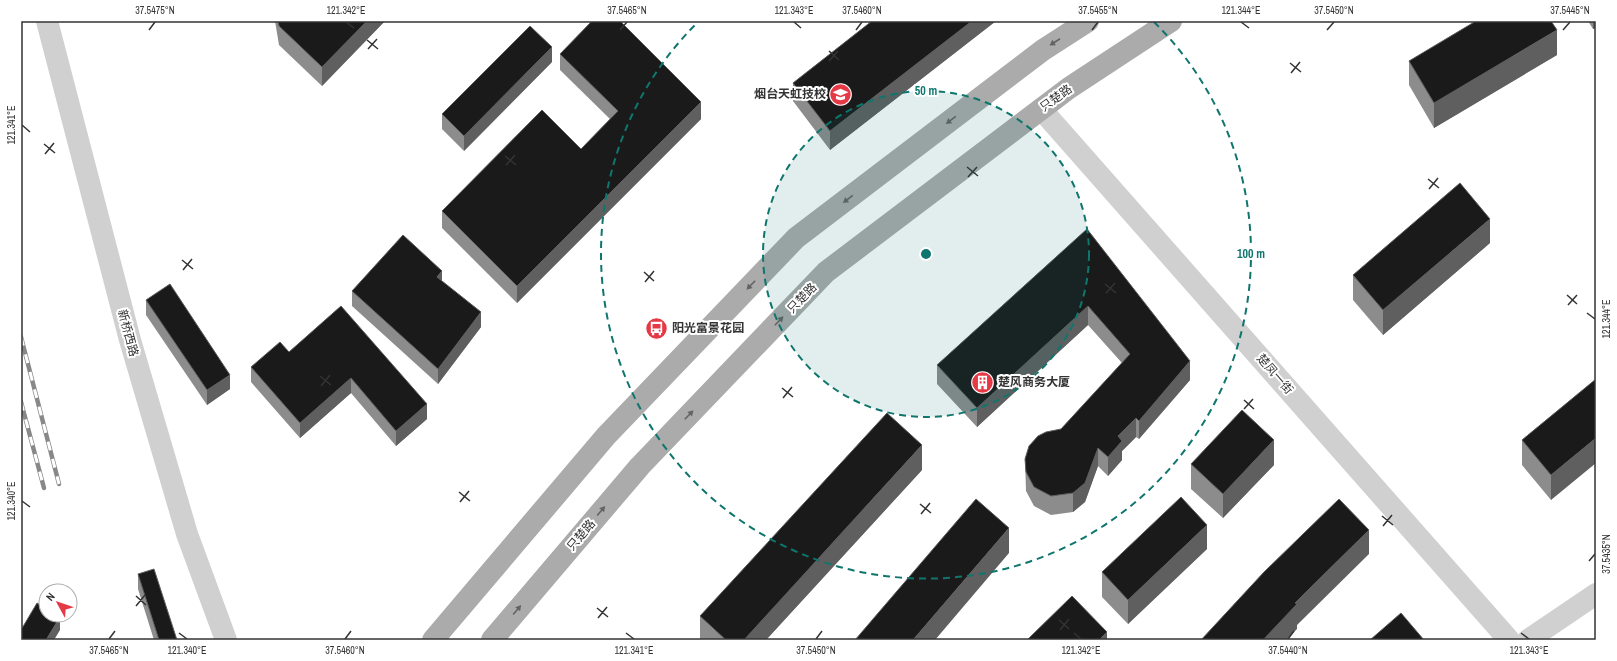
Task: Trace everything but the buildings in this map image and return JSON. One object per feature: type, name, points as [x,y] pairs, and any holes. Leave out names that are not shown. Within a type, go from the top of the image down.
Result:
[{"type":"main road","points":[[433,640],[606,436],[796,238],[1043,50],[1088,21]]},
{"type":"main road","name":"只楚路","points":[[492,640],[640,466],[826,272],[1069,88],[1171,21]]},
{"type":"street","name":"新桥西路","points":[[47,21],[130,340],[187,534],[226,640]]},
{"type":"street","name":"楚凤一街","points":[[1041,109],[1509,640]]},
{"type":"street","points":[[1528,640],[1596,594]]},
{"type":"railway","points":[[21,337],[59,484]]},
{"type":"railway","points":[[21,402],[44,488]]},
{"type":"place","name":"烟台天虹技校","points":[[841,94]]},
{"type":"place","name":"阳光富景花园","points":[[656,328]]},
{"type":"place","name":"楚风商务大厦","points":[[983,382]]}]
